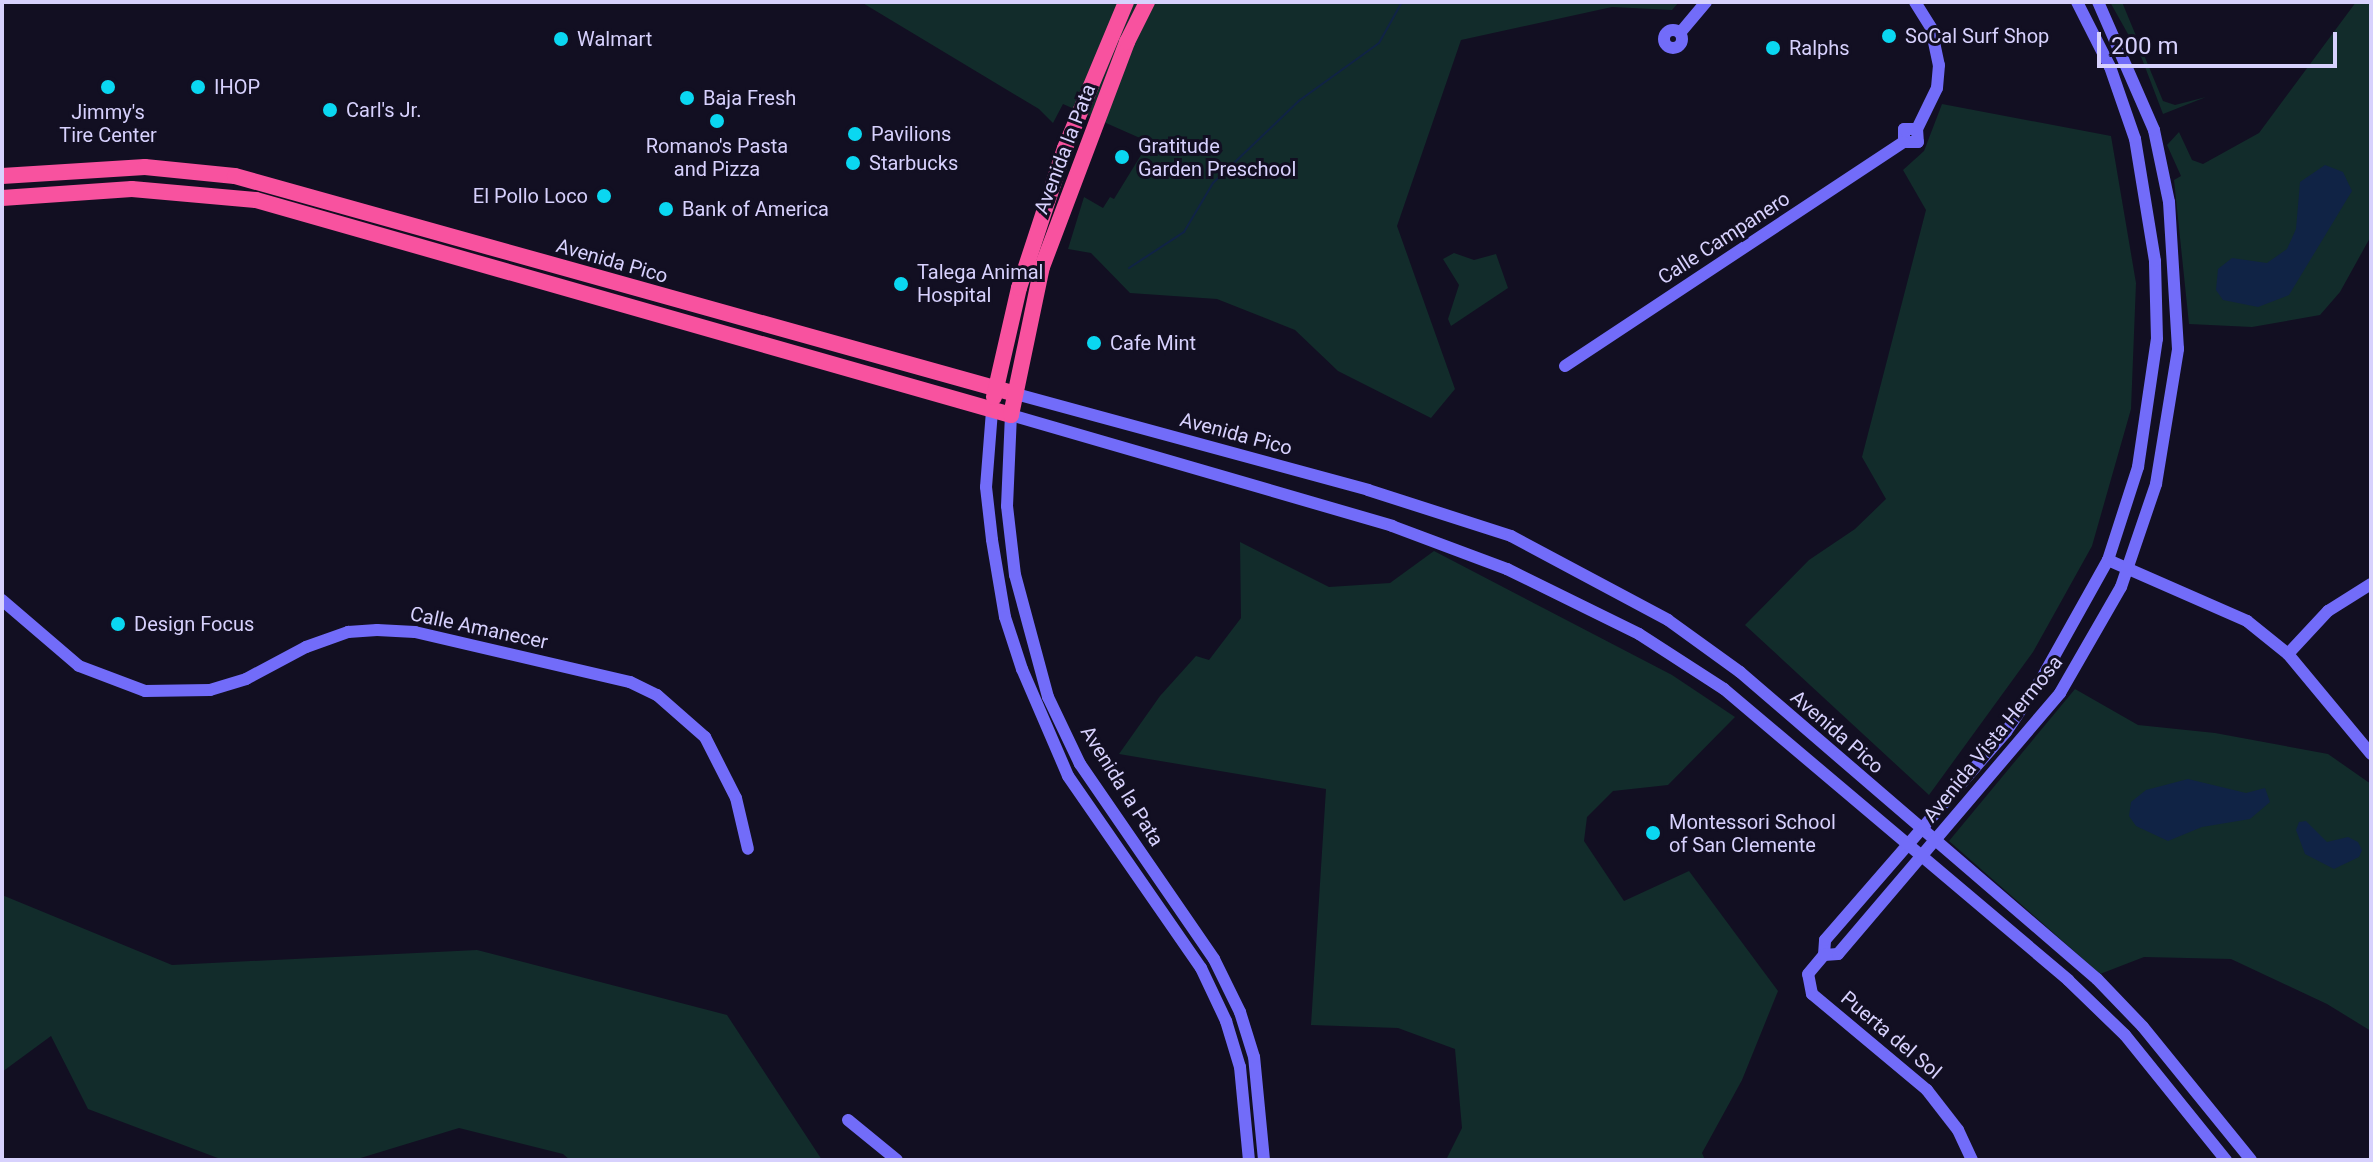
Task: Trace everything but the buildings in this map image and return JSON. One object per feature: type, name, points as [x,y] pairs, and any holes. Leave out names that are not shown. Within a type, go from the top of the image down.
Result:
[{"type":"highway","name":"Avenida la Pata","points":[[1011,415],[1004,391],[1019,288],[1065,148],[1126,2]]},
{"type":"highway","name":"Avenida la Pata","points":[[992,411],[1004,391],[1033,295],[1073,183],[1147,2]]},
{"type":"highway","points":[[1065,148],[1073,157],[1066,176],[1073,183]]},
{"type":"highway","name":"Avenida Pico","points":[[2,176],[145,167],[265,182],[1004,391]]},
{"type":"highway","name":"Avenida Pico","points":[[2,198],[132,189],[256,200],[1011,415]]},
{"type":"main road","points":[[1680,33],[1706,2]]},
{"type":"main road","name":"Calle Campanero","points":[[1565,366],[1904,142],[1904,129],[1917,129],[1937,88],[1939,65],[1931,28],[1915,2]]},
{"type":"main road","name":"Avenida Vista Hermosa","points":[[1808,983],[1808,974],[1824,955],[1825,940],[2006,732],[2079,620],[2108,560],[2138,467],[2157,339],[2155,261],[2135,139],[2110,67],[2077,2]]},
{"type":"main road","name":"Avenida Vista Hermosa","points":[[1824,955],[1838,954],[1936,843],[2060,693],[2129,568],[2170,418],[2178,349],[2177,276],[2154,130],[2098,2]]},
{"type":"main road","name":"Avenida Pico","points":[[1004,391],[1368,490],[1511,536],[1668,620],[1740,672],[2097,979],[2152,1038],[2251,1160]]},
{"type":"main road","name":"Avenida la Pata","points":[[992,411],[989,513],[997,580],[1022,669],[1068,776],[1201,968],[1226,1021],[1240,1067],[1249,1160]]},
{"type":"main road","name":"Avenida Pico","points":[[1011,415],[1392,526],[1507,569],[1639,634],[1724,689],[1923,857],[2125,1035],[2226,1160]]},
{"type":"main road","name":"Avenida la Pata","points":[[1011,415],[1007,506],[1015,575],[1048,697],[1080,764],[1214,959],[1240,1012],[1254,1057],[1264,1160]]},
{"type":"main road","points":[[2108,560],[2247,621],[2288,654],[2371,754]]},
{"type":"main road","points":[[2288,654],[2328,611],[2371,584]]},
{"type":"main road","name":"Calle Amanecer","points":[[2,600],[79,666],[145,691],[210,690],[246,679],[319,642],[377,630],[415,632],[630,682],[657,695],[705,737],[736,798],[748,849]]},
{"type":"main road","name":"Puerta del Sol","points":[[1808,983],[1812,994],[1927,1090],[1958,1130],[1972,1160]]},
{"type":"main road","points":[[848,1120],[897,1160]]},
{"type":"green space","points":[[861,2],[1679,2],[1672,10],[1612,7],[1461,40],[1397,226],[1455,389],[1431,418],[1338,371],[1295,330],[1217,299],[1130,293],[1091,253],[1068,249],[1084,197],[1103,208],[1110,197],[1114,199],[1149,142],[1063,104],[1053,123],[1039,109]]},
{"type":"green space","points":[[2110,2],[2122,2],[2163,101],[2175,105],[2206,97],[2163,114],[2142,59]]},
{"type":"green space","points":[[2356,2],[2371,2],[2371,236],[2340,292],[2320,315],[2252,327],[2189,324],[2174,180],[2181,176],[2167,145],[2179,132],[2192,160],[2203,164],[2259,133]]},
{"type":"green space","points":[[1942,104],[2111,136],[2136,283],[2131,409],[2092,546],[2033,652],[1929,795],[1745,625],[1809,560],[1855,529],[1886,499],[1862,457],[1926,210],[1903,170],[1924,151]]},
{"type":"green space","points":[[1454,253],[1474,260],[1496,254],[1508,288],[1451,326],[1448,319],[1459,285],[1443,259]]},
{"type":"green space","points":[[1240,542],[1329,587],[1390,583],[1434,551],[1672,675],[1735,717],[1668,785],[1613,791],[1587,817],[1584,841],[1624,901],[1689,871],[1778,991],[1742,1080],[1702,1153],[1705,1160],[1446,1160],[1462,1128],[1455,1049],[1398,1028],[1311,1025],[1326,789],[1119,754],[1160,696],[1196,656],[1209,660],[1241,618]]},
{"type":"green space","points":[[2075,689],[2138,725],[2215,733],[2328,754],[2371,784],[2371,1031],[2327,1004],[2231,959],[2144,957],[2100,974],[1949,841]]},
{"type":"green space","points":[[2,895],[172,965],[477,950],[727,1015],[822,1160],[570,1160],[563,1154],[459,1128],[354,1160],[223,1160],[88,1109],[51,1036],[2,1072]]},
{"type":"water","points":[[2325,165],[2343,172],[2352,191],[2289,295],[2258,307],[2223,300],[2216,290],[2218,269],[2232,258],[2267,263],[2287,249],[2296,229],[2300,182]]},
{"type":"water","points":[[2188,779],[2246,793],[2265,788],[2270,802],[2250,819],[2202,827],[2168,841],[2136,826],[2129,816],[2131,802],[2146,790]]},
{"type":"water","points":[[2306,821],[2327,842],[2348,837],[2358,842],[2362,850],[2359,857],[2334,869],[2305,854],[2296,830],[2299,822]]},
{"type":"waterway","points":[[1129,268],[1184,232],[1213,183],[1300,100],[1379,43],[1402,2]]},
{"type":"place","name":"SoCal Surf Shop","points":[[1889,36]]},
{"type":"place","name":"Walmart","points":[[561,39]]},
{"type":"place","name":"Ralphs","points":[[1773,48]]},
{"type":"place","name":"Jimmy's Tire Center","points":[[108,87]]},
{"type":"place","name":"IHOP","points":[[198,87]]},
{"type":"place","name":"Baja Fresh","points":[[687,98]]},
{"type":"place","name":"Carl's Jr.","points":[[330,110]]},
{"type":"place","name":"Romano's Pasta and Pizza","points":[[717,121]]},
{"type":"place","name":"Pavilions","points":[[855,134]]},
{"type":"place","name":"Gratitude Garden Preschool","points":[[1122,157]]},
{"type":"place","name":"Starbucks","points":[[853,163]]},
{"type":"place","name":"El Pollo Loco","points":[[604,196]]},
{"type":"place","name":"Bank of America","points":[[666,209]]},
{"type":"place","name":"Talega Animal Hospital","points":[[901,284]]},
{"type":"place","name":"Cafe Mint","points":[[1094,343]]},
{"type":"place","name":"Design Focus","points":[[118,624]]},
{"type":"place","name":"Montessori School of San Clemente","points":[[1653,833]]}]
